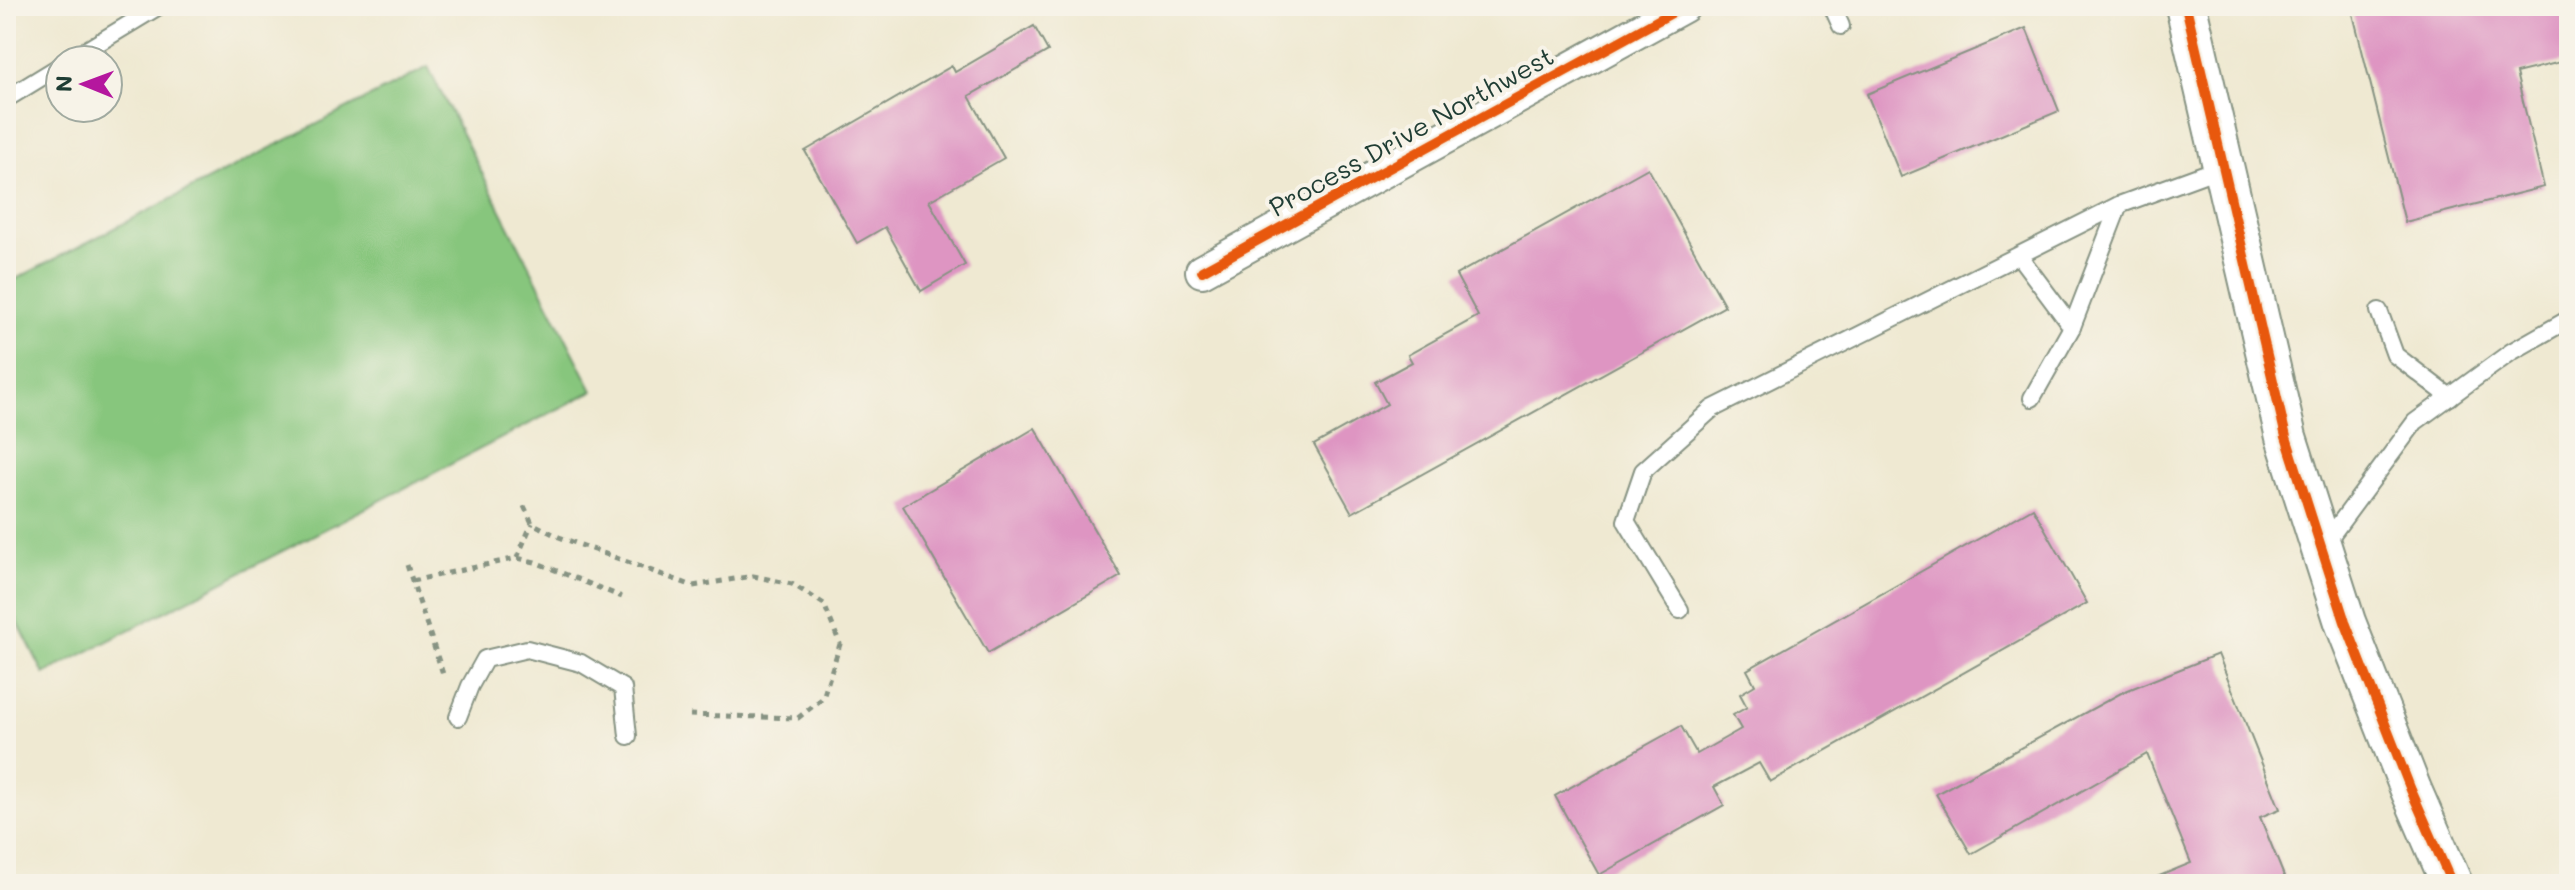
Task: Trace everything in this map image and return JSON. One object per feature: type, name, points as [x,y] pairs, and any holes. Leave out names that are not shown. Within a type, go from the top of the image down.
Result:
[{"type":"street","name":"Process Drive Northwest","points":[[1202,271],[1684,6]]},
{"type":"street","points":[[2186,6],[2286,437],[2345,622],[2411,790],[2452,884]]},
{"type":"lane","points":[[96,44],[159,6]]},
{"type":"lane","points":[[1832,6],[1841,26]]},
{"type":"lane","points":[[6,99],[44,76]]},
{"type":"lane","points":[[1680,610],[1626,521],[1643,471],[1712,409],[2119,205],[2223,167]]},
{"type":"lane","points":[[2032,398],[2072,327],[2119,205]]},
{"type":"lane","points":[[2019,256],[2072,327]]},
{"type":"lane","points":[[2379,311],[2395,355],[2450,397]]},
{"type":"lane","points":[[2321,549],[2415,422],[2511,352],[2569,319]]},
{"type":"lane","points":[[458,717],[485,659],[527,649],[581,663],[623,688],[628,736]]},
{"type":"path","points":[[524,506],[532,523],[559,537],[693,586],[753,576],[792,584],[824,604],[840,644],[823,698],[798,718],[688,715]]},
{"type":"path","points":[[517,558],[532,523]]},
{"type":"path","points":[[412,581],[517,558],[535,562],[622,597]]},
{"type":"path","points":[[407,565],[443,674]]},
{"type":"green space","points":[[428,67],[593,391],[44,674],[6,599],[6,284]]},
{"type":"building","points":[[2351,6],[2569,6],[2569,60],[2516,73],[2544,187],[2405,222]]},
{"type":"building","points":[[1034,26],[1048,51],[969,96],[1004,158],[929,201],[965,265],[921,291],[885,227],[857,243],[805,151],[952,66],[955,72]]},
{"type":"building","points":[[2026,28],[2059,111],[1901,177],[1867,94]]},
{"type":"building","points":[[1648,168],[1725,306],[1352,513],[1314,445],[1387,404],[1375,382],[1412,362],[1408,355],[1478,316],[1456,275]]},
{"type":"building","points":[[1035,428],[1121,576],[988,653],[903,506]]},
{"type":"building","points":[[2033,508],[2087,603],[1770,782],[1759,763],[1714,787],[1724,805],[1599,875],[1555,796],[1681,726],[1697,754],[1741,729],[1733,715],[1747,707],[1740,694],[1755,685],[1747,670]]},
{"type":"building","points":[[2218,654],[2280,809],[2260,817],[2286,881],[2278,884],[2140,884],[2191,863],[2147,754],[1971,854],[1936,794],[2123,692]]},
{"type":"cycle path","points":[[1202,271],[1684,6]]},
{"type":"cycle path","points":[[2186,6],[2286,437],[2345,622],[2411,790],[2452,884]]}]
